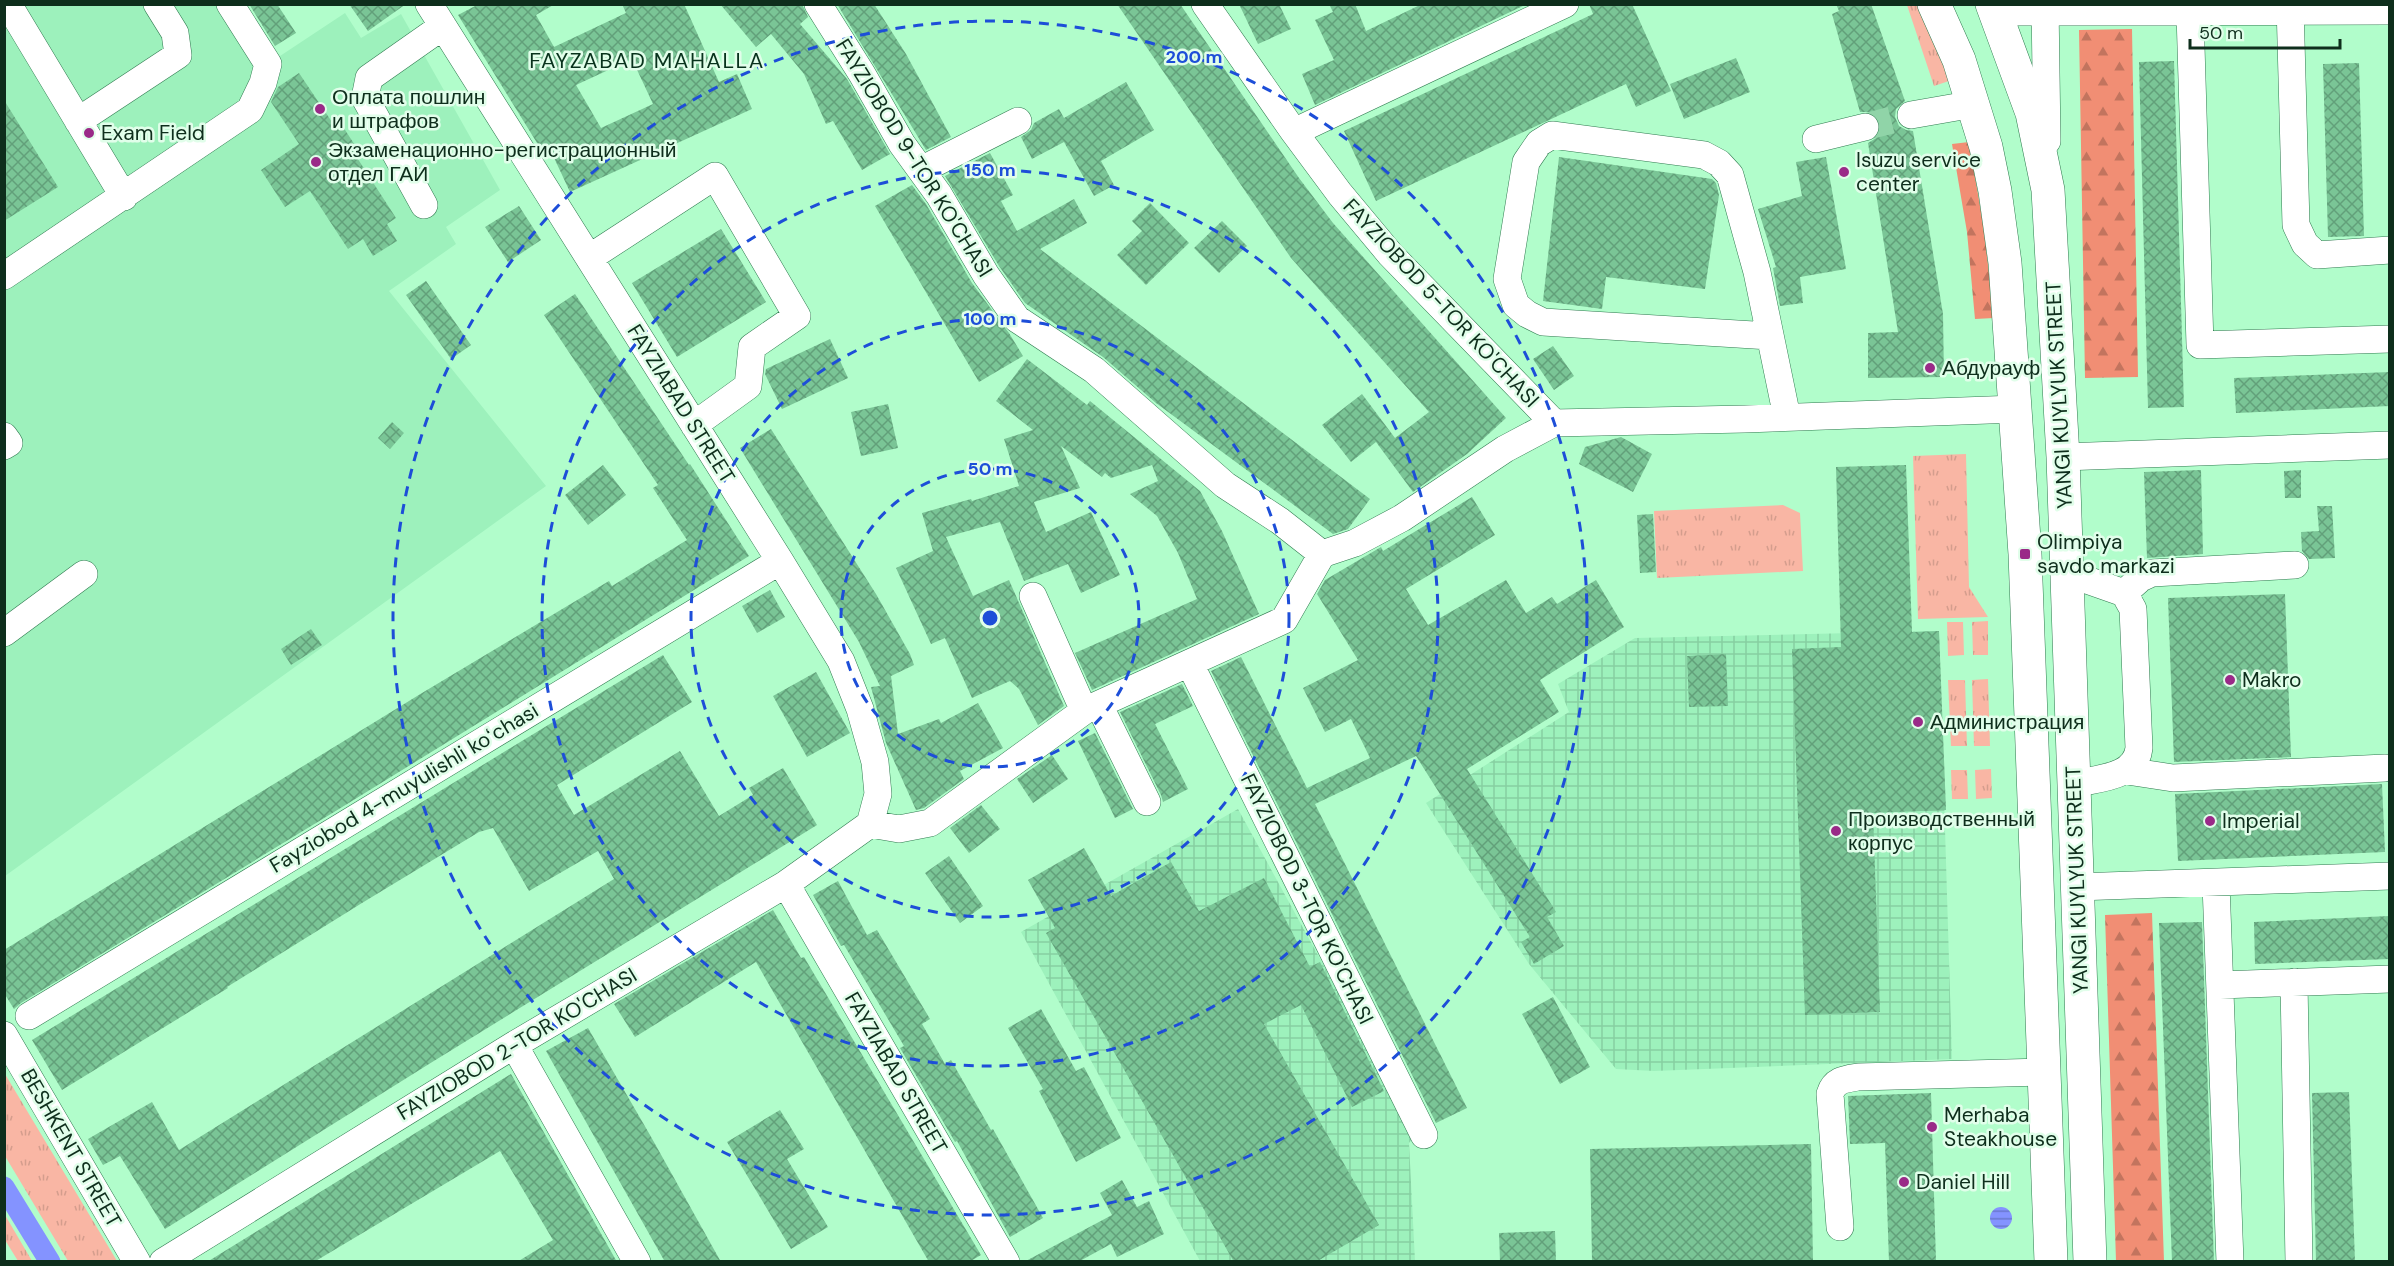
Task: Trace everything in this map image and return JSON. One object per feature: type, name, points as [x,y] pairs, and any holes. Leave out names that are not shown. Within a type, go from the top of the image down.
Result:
[{"type":"main road","name":"YANGI KUYLYUK STREET","points":[[1934,4],[1959,60],[1974,104],[1991,169],[2005,262],[2025,554],[2051,1262]]},
{"type":"main road","name":"YANGI KUYLYUK STREET","points":[[1994,8],[2032,113],[2048,190],[2063,457],[2090,1262]]},
{"type":"main road","points":[[2005,262],[2016,273],[2030,278],[2042,271],[2052,259]]},
{"type":"main road","points":[[2040,934],[2079,933]]},
{"type":"street","points":[[8,4],[124,197]]},
{"type":"street","points":[[78,121],[178,55],[175,33],[157,4]]},
{"type":"street","points":[[4,276],[250,110],[263,83],[268,64],[230,4]]},
{"type":"street","name":"FAYZIOBOD 9-TOR KO'CHASI","points":[[818,4],[902,144],[939,195],[986,275],[1017,319],[1094,370],[1225,485],[1280,521],[1322,554]]},
{"type":"street","name":"FAYZIOBOD 5-TOR KO'CHASI","points":[[1205,4],[1294,132],[1340,194],[1390,255],[1554,423]]},
{"type":"street","points":[[1294,132],[1565,4]]},
{"type":"street","points":[[1994,8],[2190,13],[2290,8],[2390,10]]},
{"type":"street","points":[[2290,8],[2296,225],[2305,244],[2317,255],[2390,250]]},
{"type":"street","points":[[2045,9],[2048,190]]},
{"type":"street","points":[[2190,13],[2200,345],[2390,339]]},
{"type":"street","points":[[424,205],[365,98],[369,78],[436,15]]},
{"type":"street","name":"FAYZIABAD STREET","points":[[436,15],[780,561],[841,662],[860,709],[875,762],[878,794],[870,824]]},
{"type":"street","points":[[1911,115],[1974,104]]},
{"type":"street","points":[[921,170],[1018,121]]},
{"type":"street","points":[[1816,139],[1865,127]]},
{"type":"street","points":[[1770,336],[1543,322],[1516,305],[1507,279],[1526,162],[1539,143],[1552,135],[1704,155],[1719,163],[1730,174],[1757,272],[1787,417]]},
{"type":"street","points":[[589,258],[715,176],[798,316],[752,347],[748,386],[694,425]]},
{"type":"street","points":[[870,824],[899,830],[930,823],[1091,708],[1284,620],[1322,554],[1355,543],[1402,518],[1505,449],[1554,423],[2016,409]]},
{"type":"street","points":[[4,436],[9,443],[4,446]]},
{"type":"street","points":[[2063,457],[2390,445]]},
{"type":"street","name":"Fayziobod 4-muyulishli koʻchasi","points":[[29,1016],[780,561]]},
{"type":"street","points":[[2124,593],[2141,578],[2152,573],[2295,565]]},
{"type":"street","points":[[4,633],[84,573]]},
{"type":"street","points":[[2067,573],[2124,593],[2133,609],[2139,748],[2138,759],[2127,771]]},
{"type":"street","points":[[1033,596],[1091,708],[1147,802]]},
{"type":"street","name":"FAYZIOBOD 3-TOR KO'CHASI","points":[[1190,664],[1424,1135]]},
{"type":"street","points":[[2074,784],[2127,771],[2173,778],[2385,768]]},
{"type":"street","name":"FAYZIOBOD 2-TOR KO'CHASI","points":[[163,1262],[514,1045],[786,884],[870,824]]},
{"type":"street","points":[[2078,887],[2216,884],[2390,876]]},
{"type":"street","name":"FAYZIABAD STREET","points":[[786,884],[1006,1262]]},
{"type":"street","points":[[2216,884],[2230,1262]]},
{"type":"street","points":[[2220,985],[2390,979]]},
{"type":"street","points":[[2294,982],[2299,1262]]},
{"type":"street","name":"BESHKENT STREET","points":[[4,1035],[137,1262]]},
{"type":"street","points":[[514,1045],[637,1262]]},
{"type":"street","points":[[1840,1227],[1830,1094],[1832,1087],[1842,1079],[2045,1072]]},
{"type":"shaded area","points":[[5,5],[236,5],[271,62],[345,13],[361,38],[401,14],[500,190],[446,227],[456,244],[389,291],[546,486],[5,876]]},
{"type":"shaded area","points":[[1939,631],[1952,1059],[1654,1071],[1616,1069],[1529,964],[1426,803],[1569,712],[1558,684],[1635,638]]},
{"type":"shaded area","points":[[1238,809],[1416,1134],[1409,1143],[1415,1261],[1200,1261],[1021,932]]},
{"type":"green space","points":[[1907,5],[1924,5],[1949,81],[1934,86]]},
{"type":"green space","points":[[2132,29],[2138,377],[2085,378],[2079,30]]},
{"type":"green space","points":[[1969,142],[1984,229],[1994,318],[1975,319],[1967,232],[1952,144]]},
{"type":"green space","points":[[1966,454],[1969,587],[1988,617],[1918,619],[1913,456]]},
{"type":"green space","points":[[1783,505],[1800,513],[1803,571],[1657,578],[1654,511]]},
{"type":"green space","points":[[1988,621],[1988,655],[1973,655],[1972,622]]},
{"type":"green space","points":[[1947,622],[1963,622],[1964,655],[1948,656]]},
{"type":"green space","points":[[1988,679],[1990,746],[1974,746],[1972,680]]},
{"type":"green space","points":[[1948,680],[1965,680],[1967,746],[1951,746]]},
{"type":"green space","points":[[1991,769],[1992,798],[1976,799],[1975,770]]},
{"type":"green space","points":[[1951,770],[1967,770],[1968,799],[1952,799]]},
{"type":"green space","points":[[2152,913],[2164,1261],[2116,1261],[2105,915]]},
{"type":"green space","points":[[5,1074],[117,1261],[68,1261],[5,1156]]},
{"type":"green space","points":[[5,1215],[32,1261],[18,1261],[5,1240]]},
{"type":"water","points":[[2001,1207],[2009,1210],[2012,1218],[2009,1226],[2001,1229],[1993,1226],[1990,1218],[1993,1210]]},
{"type":"building","points":[[249,4],[277,4],[296,33],[275,46]]},
{"type":"building","points":[[349,4],[406,4],[368,31]]},
{"type":"building","points":[[479,4],[555,4],[536,15],[554,47],[626,13],[622,4],[684,4],[719,82],[737,74],[752,109],[570,192],[549,147],[542,151],[458,15]],"holes":[[[632,59],[653,104],[601,128],[576,85]]]},
{"type":"building","points":[[720,4],[802,4],[808,17],[800,24],[847,79],[890,154],[862,170],[833,121],[826,124],[804,74],[771,34],[756,47]]},
{"type":"building","points":[[837,4],[874,4],[906,54],[951,137],[926,150]]},
{"type":"building","points":[[1117,4],[1180,4],[1299,178],[1333,223],[1506,418],[1467,454],[1413,492],[1376,442],[1351,462],[1322,425],[1362,394],[1395,438],[1429,412],[1291,258]]},
{"type":"building","points":[[1239,4],[1279,4],[1291,29],[1258,44]]},
{"type":"building","points":[[1329,4],[1355,4],[1366,31],[1422,4],[1527,4],[1315,105],[1302,74],[1334,60],[1315,20],[1333,12]]},
{"type":"building","points":[[1589,4],[1632,4],[1671,91],[1636,107],[1626,84],[1376,201],[1344,131],[1593,14]]},
{"type":"building","points":[[1836,4],[1871,4],[1905,101],[1896,109],[1895,117],[1899,126],[1913,131],[1943,314],[1944,377],[1868,378],[1868,333],[1898,332],[1868,143],[1880,132],[1880,124],[1877,117],[1870,112],[1860,112],[1832,14],[1839,11]]},
{"type":"building","points":[[1736,58],[1750,92],[1684,119],[1670,84]]},
{"type":"building","points":[[2174,61],[2184,407],[2148,408],[2139,62]]},
{"type":"building","points":[[2359,63],[2364,236],[2328,237],[2323,64]]},
{"type":"building","name":"Экзаменационно-регистрационный отдел ГАИ","points":[[299,73],[332,122],[337,118],[358,150],[354,153],[396,218],[387,224],[397,241],[373,256],[363,239],[348,249],[310,191],[285,207],[261,170],[299,144],[271,102],[278,87]]},
{"type":"building","points":[[1126,82],[1154,130],[1101,161],[1114,185],[1094,196],[1064,142],[1032,159],[1021,137],[1031,130],[1034,123],[1059,109],[1064,118]]},
{"type":"building","points":[[4,100],[58,187],[4,221]]},
{"type":"building","points":[[990,153],[1013,195],[1001,201],[1017,231],[1074,199],[1087,223],[1040,249],[1370,499],[1348,529],[1333,534],[1156,403],[1103,357],[1025,303],[999,266],[945,176]]},
{"type":"building","points":[[1559,157],[1712,179],[1716,183],[1719,195],[1705,289],[1606,277],[1602,309],[1543,301]]},
{"type":"building","points":[[1826,157],[1846,269],[1800,277],[1803,303],[1780,306],[1773,268],[1776,267],[1758,209],[1802,196],[1796,162]]},
{"type":"building","points":[[912,185],[926,204],[972,283],[1023,356],[979,382],[875,206]]},
{"type":"building","points":[[1150,203],[1189,243],[1146,285],[1117,255],[1142,231],[1132,221]]},
{"type":"building","points":[[519,206],[541,240],[508,262],[485,227]]},
{"type":"building","points":[[1222,221],[1247,246],[1219,273],[1194,248]]},
{"type":"building","points":[[721,229],[766,302],[677,357],[632,283]]},
{"type":"building","points":[[426,281],[471,345],[451,359],[406,295]]},
{"type":"building","points":[[575,294],[749,556],[14,1009],[4,993],[4,950],[422,693],[609,581],[612,586],[687,540],[653,488],[658,485],[544,315]]},
{"type":"building","points":[[830,339],[848,378],[782,409],[765,374],[766,369]]},
{"type":"building","points":[[1553,346],[1574,376],[1554,390],[1533,359]]},
{"type":"building","points":[[1027,359],[1087,405],[1090,401],[1200,491],[1222,531],[1259,614],[1092,690],[1075,653],[1197,599],[1178,553],[1157,516],[1130,494],[1158,481],[1152,465],[1111,478],[1105,473],[1102,477],[1061,446],[1080,488],[1034,502],[1046,532],[1091,512],[1120,575],[1081,593],[1068,564],[1024,581],[1000,522],[946,537],[973,596],[1009,580],[1064,706],[1038,725],[1019,689],[1010,681],[972,698],[945,638],[931,644],[896,568],[933,551],[922,513],[971,499],[972,501],[1019,486],[1004,439],[1033,430],[996,401]]},
{"type":"building","points":[[2390,372],[2390,406],[2236,413],[2234,378]]},
{"type":"building","points":[[888,404],[898,448],[861,456],[851,412]]},
{"type":"building","points":[[392,422],[404,433],[390,449],[378,438]]},
{"type":"building","points":[[771,429],[876,594],[910,654],[914,665],[891,676],[898,734],[939,719],[941,723],[978,703],[1003,748],[960,771],[964,779],[924,808],[916,810],[886,743],[871,687],[880,686],[859,642],[740,448]]},
{"type":"building","points":[[1621,437],[1652,454],[1633,492],[1579,464],[1585,447]]},
{"type":"building","points":[[603,465],[626,495],[588,525],[565,495]]},
{"type":"building","points":[[1906,465],[1912,632],[1939,631],[1946,810],[1873,813],[1880,1012],[1805,1015],[1792,649],[1841,647],[1836,467]]},
{"type":"building","points":[[2201,470],[2203,554],[2147,558],[2144,472]]},
{"type":"building","points":[[2301,470],[2301,498],[2285,498],[2284,471]]},
{"type":"building","points":[[1472,497],[1495,535],[1406,589],[1428,625],[1506,580],[1526,613],[1552,597],[1557,604],[1596,580],[1624,627],[1540,680],[1559,712],[1467,769],[1556,912],[1547,917],[1564,946],[1534,964],[1521,942],[1530,937],[1416,756],[1315,804],[1467,1108],[1436,1123],[1211,671],[1241,657],[1307,788],[1370,758],[1351,719],[1325,732],[1303,688],[1358,660],[1317,594],[1325,580],[1381,547],[1383,551]]},
{"type":"building","points":[[2317,506],[2332,506],[2335,558],[2309,559],[2302,551],[2301,532],[2319,531]]},
{"type":"building","points":[[1653,514],[1656,572],[1640,573],[1637,515]]},
{"type":"building","points":[[770,590],[785,617],[757,633],[742,606]]},
{"type":"building","points":[[2285,594],[2291,757],[2174,762],[2168,598]]},
{"type":"building","points":[[311,629],[322,645],[291,665],[281,649]]},
{"type":"building","points":[[1726,654],[1728,706],[1689,707],[1687,656]]},
{"type":"building","points":[[663,655],[692,702],[557,785],[574,815],[680,751],[719,816],[753,795],[749,788],[783,768],[817,825],[165,1229],[120,1156],[103,1165],[88,1139],[152,1102],[179,1150],[614,879],[598,851],[529,891],[493,828],[479,832],[62,1090],[32,1040]]},
{"type":"building","points":[[816,672],[850,733],[807,757],[773,696]]},
{"type":"building","points":[[1182,684],[1193,706],[1155,724],[1188,789],[1163,802],[1120,712]]},
{"type":"building","points":[[1095,733],[1133,809],[1115,818],[1078,741]]},
{"type":"building","points":[[1052,755],[1068,779],[1033,803],[1017,779]]},
{"type":"building","points":[[2382,784],[2385,852],[2178,861],[2175,794]]},
{"type":"building","points":[[981,805],[1000,829],[969,853],[950,828]]},
{"type":"building","points":[[1084,848],[1111,896],[1171,862],[1199,911],[1264,878],[1310,967],[1320,962],[1384,1091],[1352,1107],[1301,1005],[1264,1024],[1379,1225],[1316,1262],[1234,1262],[1046,933],[1055,928],[1028,880]]},
{"type":"building","points":[[949,856],[983,906],[960,923],[925,873]]},
{"type":"building","points":[[838,881],[867,935],[877,930],[930,1019],[922,1024],[945,1064],[951,1060],[1043,1218],[1010,1237],[957,1141],[955,1142],[900,1048],[904,1046],[844,945],[841,946],[813,895]]},
{"type":"building","points":[[773,910],[801,958],[804,957],[981,1255],[969,1262],[929,1262],[756,962],[635,1037],[614,1004]]},
{"type":"building","points":[[2390,916],[2390,959],[2255,964],[2254,922]]},
{"type":"building","points":[[2202,922],[2214,1262],[2172,1262],[2159,923]]},
{"type":"building","points":[[1553,997],[1590,1067],[1560,1084],[1522,1014]]},
{"type":"building","points":[[1041,1009],[1076,1071],[1084,1067],[1121,1138],[1076,1162],[1039,1091],[1043,1089],[1008,1028]]},
{"type":"building","points":[[588,1028],[721,1262],[665,1262],[546,1051]]},
{"type":"building","points":[[511,1074],[617,1262],[517,1262],[553,1240],[500,1151],[314,1262],[207,1262]]},
{"type":"building","points":[[2349,1092],[2355,1262],[2316,1262],[2312,1093]]},
{"type":"building","points":[[1931,1093],[1936,1262],[1889,1262],[1885,1143],[1850,1144],[1848,1096]]},
{"type":"building","points":[[780,1110],[804,1149],[787,1159],[828,1227],[791,1249],[727,1142]]},
{"type":"building","points":[[1811,1144],[1813,1262],[1592,1262],[1590,1149]]},
{"type":"building","points":[[1122,1180],[1137,1207],[1149,1201],[1164,1234],[1117,1257],[1111,1244],[1078,1262],[1024,1262],[1112,1215],[1100,1193]]},
{"type":"building","points":[[1555,1231],[1556,1262],[1500,1262],[1499,1233]]},
{"type":"waterway","points":[[4,1187],[50,1262]]},
{"type":"tunnel","points":[[1865,127],[1911,115]]},
{"type":"place","name":"Оплата пошлин и штрафов","points":[[320,109]]},
{"type":"place","name":"Exam Field","points":[[89,133]]},
{"type":"place","name":"Экзаменационно-регистрационный отдел ГАИ","points":[[316,162]]},
{"type":"place","name":"Isuzu service center","points":[[1844,172]]},
{"type":"place","name":"Абдурауф","points":[[1930,368]]},
{"type":"place","name":"Olimpiya savdo markazi","points":[[2025,554]]},
{"type":"place","name":"Makro","points":[[2230,680]]},
{"type":"place","name":"Администрация","points":[[1918,722]]},
{"type":"place","name":"Imperial","points":[[2210,821]]},
{"type":"place","name":"Производственный корпус","points":[[1836,831]]},
{"type":"place","name":"Merhaba Steakhouse","points":[[1932,1127]]},
{"type":"place","name":"Daniel Hill","points":[[1904,1182]]},
{"type":"district","name":"FAYZABAD MAHALLA","points":[[647,60]]}]
